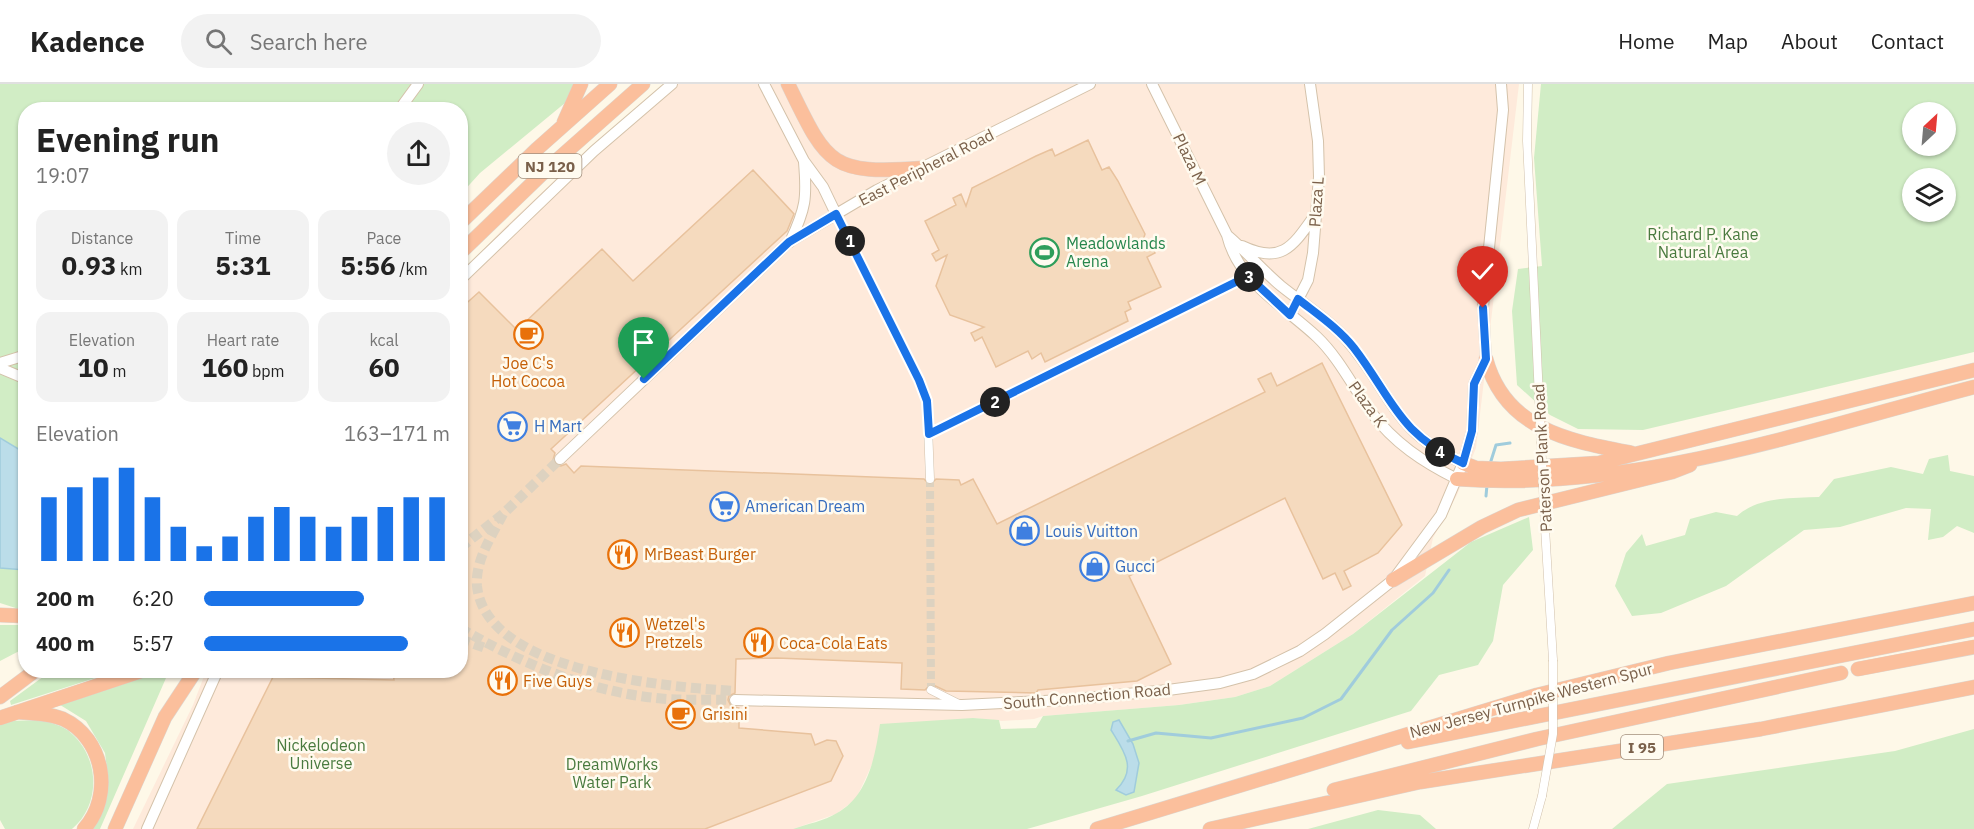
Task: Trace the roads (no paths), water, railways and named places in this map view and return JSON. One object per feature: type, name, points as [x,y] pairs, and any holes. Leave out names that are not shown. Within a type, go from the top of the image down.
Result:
[{"type":"highway","points":[[562,126],[581,84]]},
{"type":"highway","name":"NJ 120","points":[[468,215],[610,84]]},
{"type":"highway","name":"NJ 120","points":[[468,245],[555,161],[643,84]]},
{"type":"highway","points":[[788,84],[817,142],[840,162],[870,171],[922,168]]},
{"type":"highway","points":[[1486,359],[1492,378],[1503,396],[1539,427],[1576,443],[1640,455]]},
{"type":"highway","points":[[1501,475],[1584,465],[1640,455],[1974,370]]},
{"type":"highway","points":[[1457,479],[1478,474],[1612,474],[1708,457],[1974,387]]},
{"type":"highway","points":[[1393,580],[1511,512],[1672,472],[1708,457]]},
{"type":"highway","points":[[1463,463],[1478,474]]},
{"type":"highway","name":"New Jersey Turnpike Western Spur","points":[[1097,829],[1514,701],[1623,674],[1974,603]]},
{"type":"highway","points":[[0,615],[18,616]]},
{"type":"highway","points":[[1352,751],[1383,747],[1522,717],[1974,629]]},
{"type":"highway","points":[[1858,669],[1974,647]]},
{"type":"highway","points":[[1291,809],[1326,792],[1453,759],[1700,701],[1841,672]]},
{"type":"highway","points":[[0,684],[18,676]]},
{"type":"highway","points":[[0,697],[25,678]]},
{"type":"highway","points":[[0,718],[120,678]]},
{"type":"highway","points":[[115,829],[182,678]]},
{"type":"highway","points":[[165,717],[191,678]]},
{"type":"highway","name":"I 95","points":[[1210,829],[1291,809],[1508,766],[1777,726],[1974,687]]},
{"type":"highway","points":[[17,712],[62,719],[82,733],[92,747],[102,772],[102,789],[95,813],[84,829]]},
{"type":"street","points":[[405,102],[418,84]]},
{"type":"street","points":[[468,272],[587,158],[672,84]]},
{"type":"street","points":[[764,84],[804,161],[823,187],[919,380],[927,401],[930,479]]},
{"type":"street","name":"East Peripheral Road","points":[[560,459],[789,242],[922,168],[1090,84]]},
{"type":"street","name":"Plaza M","points":[[1152,84],[1227,235],[1230,247],[1248,276],[1290,315]]},
{"type":"street","name":"Plaza L","points":[[1290,315],[1311,266],[1316,215],[1318,141],[1310,84]]},
{"type":"street","points":[[1486,359],[1483,308],[1503,110],[1501,84]]},
{"type":"street","name":"Paterson Plank Road","points":[[1528,84],[1527,141],[1553,660],[1553,734],[1542,796],[1533,829]]},
{"type":"street","points":[[789,242],[802,215],[807,197],[804,161]]},
{"type":"street","points":[[1238,244],[1257,253],[1268,255],[1282,252],[1296,242],[1316,215]]},
{"type":"street","name":"Plaza M","points":[[1227,235],[1262,270],[1298,299]]},
{"type":"street","points":[[929,434],[1248,276]]},
{"type":"street","name":"Plaza K","points":[[1298,299],[1343,336],[1395,411],[1414,434],[1442,453],[1463,463]]},
{"type":"street","name":"Plaza K","points":[[1290,315],[1319,338],[1341,366],[1369,410],[1392,436],[1415,456],[1457,479]]},
{"type":"street","points":[[0,363],[18,357]]},
{"type":"street","name":"South Connection Road","points":[[735,696],[749,699],[962,705],[1100,697],[1203,686],[1236,679],[1300,651],[1393,580],[1435,525],[1463,463],[1472,431],[1474,384],[1486,359]]},
{"type":"street","points":[[0,368],[18,376]]},
{"type":"street","points":[[147,829],[215,678]]},
{"type":"street","points":[[931,690],[962,705]]},
{"type":"water","points":[[0,438],[18,449],[18,569],[0,568]]},
{"type":"water","points":[[1119,720],[1133,744],[1139,763],[1134,792],[1126,795],[1116,790],[1123,782],[1128,767],[1124,753],[1111,730],[1113,722]]},
{"type":"waterway","points":[[1490,464],[1496,445],[1510,443]]},
{"type":"waterway","points":[[1486,496],[1487,485]]},
{"type":"waterway","points":[[1128,741],[1156,733],[1211,738],[1303,718],[1341,699],[1392,630],[1433,593],[1449,570]]},
{"type":"tunnel","points":[[468,542],[503,514],[560,459]]},
{"type":"tunnel","points":[[930,479],[931,690]]},
{"type":"tunnel","points":[[503,514],[481,558],[477,586],[488,615],[512,639],[545,656],[584,670],[668,685],[735,691]]},
{"type":"tunnel","points":[[468,633],[530,664],[605,689],[666,699],[735,700]]},
{"type":"tunnel","points":[[468,642],[488,649]]},
{"type":"place","name":"Meadowlands Arena","points":[[1045,252]]},
{"type":"place","name":"Joe C's Hot Cocoa","points":[[528,335]]},
{"type":"place","name":"H Mart","points":[[513,426]]},
{"type":"place","name":"American Dream","points":[[724,506]]},
{"type":"place","name":"Louis Vuitton","points":[[1024,531]]},
{"type":"place","name":"MrBeast Burger","points":[[623,554]]},
{"type":"place","name":"Gucci","points":[[1094,566]]},
{"type":"place","name":"Wetzel's Pretzels","points":[[624,633]]},
{"type":"place","name":"Coca-Cola Eats","points":[[758,643]]},
{"type":"place","name":"Five Guys","points":[[502,681]]},
{"type":"place","name":"Grisini","points":[[681,714]]},
{"type":"park label","name":"Richard P. Kane Natural Area","points":[[1703,243]]},
{"type":"park label","name":"Nickelodeon Universe","points":[[321,754]]},
{"type":"park label","name":"DreamWorks Water Park","points":[[612,773]]}]
